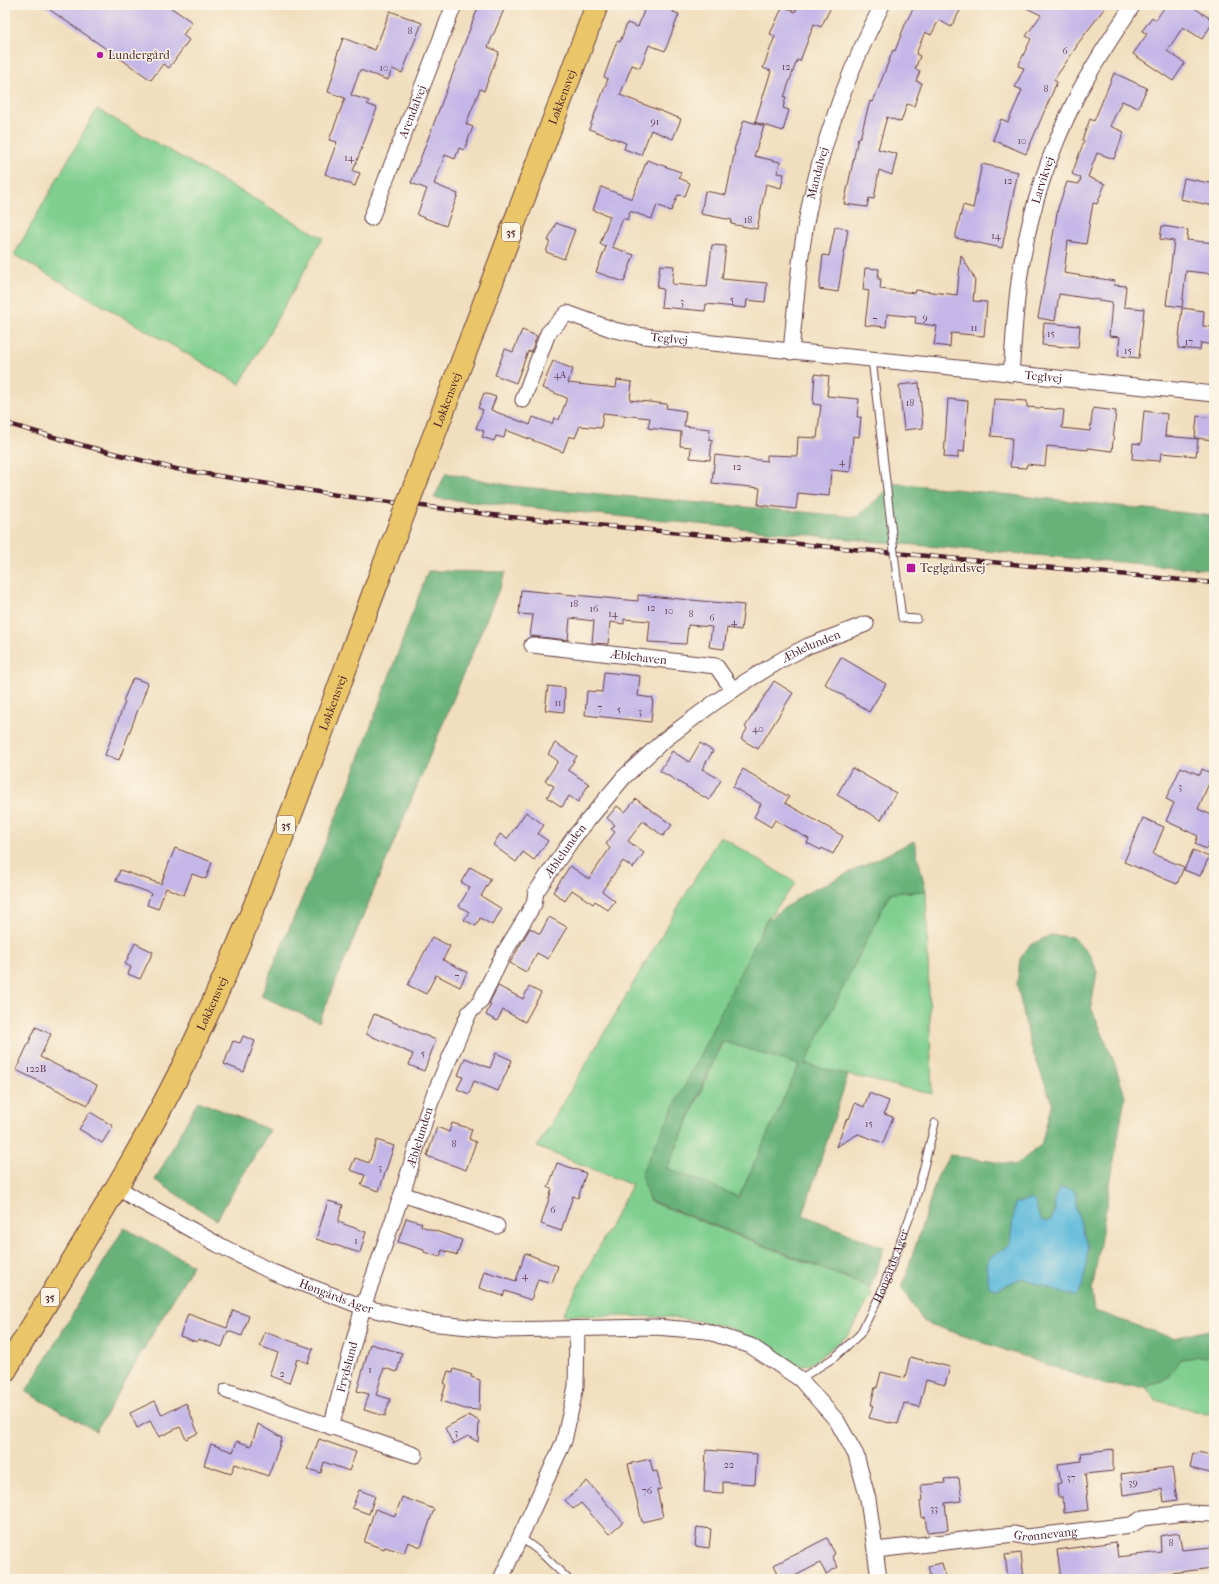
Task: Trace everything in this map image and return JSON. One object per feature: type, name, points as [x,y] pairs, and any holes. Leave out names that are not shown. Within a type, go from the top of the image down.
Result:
[{"type":"main road","name":"Løkkensvej","points":[[5,1371],[117,1186],[180,1072],[265,883],[382,570],[597,5]]},
{"type":"street","name":"Arendalvej","points":[[371,218],[454,5]]},
{"type":"street","name":"Mandalvej","points":[[791,352],[801,254],[812,197],[827,141],[846,86],[868,32],[882,5]]},
{"type":"street","name":"Larvikvej","points":[[1011,374],[1021,268],[1034,210],[1052,153],[1076,99],[1105,46],[1133,5]]},
{"type":"street","name":"Teglvej","points":[[523,400],[548,333],[567,313],[614,330],[644,336],[1214,394]]},
{"type":"street","name":"Æblelunden","points":[[363,1307],[402,1194],[430,1104],[469,1013],[480,1002],[504,953],[534,904],[536,892],[574,837],[624,777],[663,741],[711,705],[783,659],[808,646],[866,624]]},
{"type":"street","name":"Æblehaven","points":[[532,645],[716,666],[733,690]]},
{"type":"street","name":"Høngårds Ager","points":[[117,1186],[131,1196],[217,1244],[272,1272],[363,1307],[429,1323],[499,1330],[655,1326],[706,1331],[751,1346],[800,1379],[837,1421],[856,1456],[868,1498],[879,1579]]},
{"type":"street","points":[[402,1194],[497,1226]]},
{"type":"street","name":"Frydslund","points":[[331,1427],[363,1307]]},
{"type":"street","points":[[501,1579],[564,1441],[576,1386],[577,1329]]},
{"type":"street","points":[[227,1392],[415,1455]]},
{"type":"street","name":"Grønnevang","points":[[876,1550],[1014,1534],[1026,1537],[1131,1525],[1143,1518],[1185,1513],[1214,1514]]},
{"type":"lane","points":[[872,359],[902,618],[916,619]]},
{"type":"lane","name":"Høngårds Ager","points":[[800,1379],[835,1357],[860,1334],[876,1302],[914,1206],[935,1123]]},
{"type":"lane","points":[[520,1537],[540,1552],[568,1579]]},
{"type":"green space","points":[[97,109],[323,238],[240,384],[14,255]]},
{"type":"green space","points":[[446,473],[511,486],[857,517],[895,483],[1214,516],[1214,570],[880,542],[434,498]]},
{"type":"green space","points":[[428,571],[506,572],[319,1022],[261,996],[347,791]]},
{"type":"green space","points":[[720,836],[796,883],[766,921],[649,1201],[869,1287],[872,1295],[847,1336],[811,1364],[797,1366],[766,1345],[727,1327],[698,1321],[671,1317],[563,1315],[632,1185],[537,1147]]},
{"type":"green space","points":[[914,841],[926,891],[890,893],[805,1064],[848,1075],[803,1215],[884,1248],[871,1287],[649,1200],[641,1174],[766,921],[803,895]],"holes":[[[722,1041],[799,1065],[739,1197],[667,1168]]]},
{"type":"green space","points":[[926,891],[932,1094],[804,1065],[890,893]]},
{"type":"green space","points":[[1051,935],[1072,937],[1090,954],[1097,972],[1091,1007],[1113,1059],[1125,1096],[1092,1291],[1095,1311],[1173,1338],[1214,1329],[1214,1356],[1180,1359],[1167,1378],[1146,1387],[1106,1385],[924,1322],[902,1288],[938,1175],[950,1155],[1016,1165],[1041,1145],[1052,1102],[1031,1047],[1017,985],[1020,959],[1030,945]]},
{"type":"green space","points":[[723,1041],[799,1065],[739,1197],[667,1169]]},
{"type":"green space","points":[[198,1101],[270,1130],[216,1220],[155,1180]]},
{"type":"green space","points":[[124,1228],[193,1265],[96,1431],[26,1392]]},
{"type":"green space","points":[[1214,1356],[1214,1415],[1155,1400],[1146,1387],[1167,1378],[1180,1359]]},
{"type":"water","points":[[1060,1188],[1068,1188],[1076,1193],[1076,1208],[1088,1247],[1084,1282],[1077,1295],[1068,1295],[1022,1278],[997,1289],[989,1287],[986,1265],[991,1256],[1001,1251],[1010,1243],[1015,1203],[1031,1199],[1035,1202],[1040,1219],[1046,1222],[1051,1220],[1055,1209],[1054,1198]]},
{"type":"building","points":[[43,5],[167,5],[192,22],[183,35],[189,40],[169,68],[163,64],[151,80]]},
{"type":"building","points":[[479,5],[506,5],[488,47],[499,52],[484,91],[480,89],[466,124],[473,127],[464,150],[459,148],[455,159],[445,155],[434,184],[458,194],[446,226],[417,215],[427,189],[411,183]]},
{"type":"building","points":[[646,5],[675,5],[673,12],[679,14],[665,51],[649,45],[640,68],[632,65],[620,95],[681,119],[673,139],[651,130],[641,155],[624,149],[626,143],[589,129],[608,79],[604,77],[617,41],[620,42],[627,23],[638,27]]},
{"type":"building","points":[[799,5],[832,5],[821,27],[814,24],[800,61],[797,60],[784,97],[786,97],[783,108],[789,110],[783,131],[755,122],[771,71],[763,68],[775,36],[770,34],[783,6],[795,12]]},
{"type":"building","points":[[915,5],[953,5],[961,9],[951,27],[939,20],[931,35],[925,32],[916,54],[920,56],[915,69],[920,71],[916,81],[922,83],[914,106],[907,104],[901,122],[887,117],[878,149],[897,154],[892,175],[879,170],[874,199],[869,198],[867,207],[844,204],[858,138],[860,138],[870,101],[873,102],[893,50],[895,51],[906,22]]},
{"type":"building","points":[[1020,5],[1107,5],[1076,46],[1054,80],[1057,82],[1026,154],[993,140],[1001,119],[1008,122],[1022,90],[1015,87],[1024,68],[1018,66],[1031,39],[1026,36],[1041,15]]},
{"type":"building","points":[[1166,5],[1190,5],[1214,21],[1202,39],[1183,27],[1167,51],[1185,63],[1173,81],[1133,54],[1147,34],[1142,31],[1152,17],[1156,20]]},
{"type":"building","points":[[390,11],[422,23],[402,73],[392,69],[388,80],[360,70],[351,95],[369,101],[367,104],[377,108],[353,171],[360,173],[355,186],[325,174],[337,142],[329,140],[345,98],[328,92],[338,58],[336,58],[343,38],[375,50]]},
{"type":"building","points":[[1114,73],[1147,88],[1138,108],[1122,101],[1110,126],[1124,132],[1114,159],[1097,153],[1088,177],[1105,184],[1097,204],[1093,203],[1086,244],[1068,241],[1064,273],[1115,281],[1114,285],[1126,286],[1124,307],[1144,309],[1139,358],[1118,356],[1120,337],[1109,336],[1112,302],[1059,294],[1055,321],[1038,318],[1058,208],[1067,182],[1079,184],[1081,178],[1072,174],[1084,141],[1082,140],[1090,119],[1094,121]]},
{"type":"building","points":[[744,120],[764,126],[754,156],[780,162],[777,173],[784,174],[781,188],[766,184],[757,229],[731,224],[732,220],[701,214],[705,191],[726,195],[734,150]]},
{"type":"building","points":[[647,160],[681,172],[679,178],[690,183],[685,196],[678,195],[671,211],[657,205],[652,219],[630,211],[627,220],[623,218],[612,247],[634,255],[624,282],[596,272],[606,247],[600,244],[610,216],[593,210],[601,187],[632,199]]},
{"type":"building","points":[[982,164],[1018,172],[1002,248],[955,238],[963,205],[973,208]]},
{"type":"building","points":[[1184,178],[1214,184],[1214,206],[1180,199]]},
{"type":"building","points":[[556,223],[575,230],[564,259],[546,252],[550,241],[548,241]]},
{"type":"building","points":[[1162,226],[1188,230],[1187,240],[1214,243],[1214,274],[1186,271],[1182,307],[1166,305],[1174,241],[1160,239]]},
{"type":"building","points":[[835,227],[848,229],[838,292],[819,289],[823,255],[829,256]]},
{"type":"building","points":[[712,245],[726,246],[722,279],[767,283],[765,302],[747,300],[746,308],[706,304],[705,311],[661,307],[663,289],[657,288],[660,265],[674,266],[672,284],[707,287]]},
{"type":"building","points":[[961,255],[975,279],[973,301],[987,302],[984,336],[951,333],[950,347],[934,345],[937,326],[915,323],[916,317],[887,314],[886,327],[865,325],[869,291],[863,290],[865,268],[879,269],[878,279],[881,279],[880,289],[915,293],[916,290],[957,295]]},
{"type":"building","points":[[1182,308],[1204,311],[1203,326],[1214,327],[1213,345],[1201,343],[1200,350],[1178,348]]},
{"type":"building","points":[[1044,323],[1080,326],[1078,348],[1042,345]]},
{"type":"building","points":[[522,330],[537,336],[531,352],[528,351],[516,383],[495,375],[505,349],[513,352]]},
{"type":"building","points":[[553,361],[573,369],[568,383],[616,388],[617,380],[632,382],[630,400],[667,404],[666,408],[686,411],[684,426],[710,429],[709,439],[712,440],[710,460],[690,458],[691,447],[680,446],[681,432],[648,428],[650,418],[603,413],[601,428],[580,426],[575,438],[569,436],[563,452],[506,430],[504,438],[496,436],[494,441],[482,437],[484,431],[476,428],[483,410],[478,408],[484,393],[496,397],[491,410],[530,425],[533,417],[552,424],[554,418],[559,420],[567,398],[542,388]]},
{"type":"building","points":[[815,374],[829,376],[827,396],[859,399],[857,417],[861,417],[859,437],[853,436],[850,472],[831,470],[829,496],[798,493],[796,509],[758,505],[760,488],[712,483],[715,455],[767,461],[767,455],[797,456],[798,437],[817,438],[821,405],[813,404]]},
{"type":"building","points":[[919,383],[923,428],[904,430],[899,385]]},
{"type":"building","points":[[948,399],[968,401],[964,452],[958,451],[958,458],[944,457]]},
{"type":"building","points":[[994,399],[1027,401],[1027,407],[1064,410],[1062,428],[1090,431],[1093,408],[1116,411],[1112,451],[1047,446],[1045,466],[1027,464],[1026,468],[1010,467],[1012,438],[991,436]]},
{"type":"building","points":[[1144,411],[1167,414],[1165,436],[1198,439],[1196,456],[1161,453],[1160,461],[1132,459],[1133,443],[1141,444]]},
{"type":"building","points":[[1197,416],[1214,418],[1214,440],[1195,438]]},
{"type":"building","points":[[521,590],[638,601],[638,595],[744,605],[741,630],[727,628],[724,649],[709,647],[712,627],[688,625],[686,644],[648,642],[650,621],[624,619],[624,624],[610,622],[608,644],[592,643],[594,621],[570,618],[568,640],[530,636],[533,615],[519,614]]},
{"type":"building","points":[[841,657],[886,684],[869,712],[825,684]]},
{"type":"building","points":[[604,672],[640,676],[638,696],[653,698],[651,722],[585,715],[587,691],[602,692]]},
{"type":"building","points":[[133,678],[148,683],[119,760],[105,755],[125,702],[123,701]]},
{"type":"building","points":[[774,681],[793,693],[758,749],[741,739],[747,729],[745,727]]},
{"type":"building","points":[[548,686],[565,688],[564,712],[545,710]]},
{"type":"building","points":[[555,743],[577,756],[568,770],[589,784],[578,802],[569,796],[562,807],[547,797],[554,786],[545,781],[558,761],[548,754]]},
{"type":"building","points":[[700,743],[713,751],[702,769],[721,780],[709,800],[660,771],[672,751],[689,762]]},
{"type":"building","points":[[1181,767],[1200,775],[1202,769],[1213,774],[1198,809],[1214,816],[1214,830],[1206,849],[1195,844],[1198,836],[1166,821],[1174,803],[1166,799]]},
{"type":"building","points":[[852,768],[896,793],[881,820],[837,795]]},
{"type":"building","points":[[743,769],[789,797],[785,803],[843,836],[833,854],[822,848],[821,850],[807,843],[809,839],[775,820],[771,827],[754,817],[761,804],[733,787]]},
{"type":"building","points":[[636,799],[672,825],[663,836],[643,821],[628,841],[644,853],[633,868],[623,861],[602,891],[615,901],[608,910],[595,901],[593,904],[572,890],[565,901],[553,892],[570,866],[589,879],[610,848],[606,844],[615,832],[611,829],[615,825],[607,818],[617,806],[625,812]]},
{"type":"building","points":[[526,812],[544,825],[538,834],[548,841],[534,860],[523,852],[516,862],[493,845],[500,834],[507,839]]},
{"type":"building","points":[[1143,818],[1164,827],[1153,854],[1184,867],[1177,884],[1124,862]]},
{"type":"building","points":[[175,848],[212,862],[206,879],[192,874],[184,895],[166,888],[158,909],[147,905],[151,893],[116,881],[120,870],[161,884]]},
{"type":"building","points":[[1193,850],[1209,857],[1200,876],[1184,870]]},
{"type":"building","points":[[470,867],[491,879],[481,896],[502,909],[492,925],[480,918],[476,926],[464,920],[469,912],[459,906],[470,887],[461,882]]},
{"type":"building","points":[[549,917],[567,927],[548,959],[537,953],[526,972],[510,963],[530,928],[540,934]]},
{"type":"building","points":[[432,937],[450,946],[443,960],[467,972],[460,987],[436,975],[426,994],[408,985]]},
{"type":"building","points":[[135,943],[153,952],[140,979],[128,974],[131,967],[125,964]]},
{"type":"building","points":[[498,986],[523,999],[529,987],[541,993],[525,1022],[503,1010],[497,1021],[486,1015],[491,1004],[489,1003]]},
{"type":"building","points":[[374,1014],[436,1040],[424,1071],[409,1065],[413,1054],[366,1034]]},
{"type":"building","points":[[36,1027],[51,1034],[40,1057],[97,1085],[88,1105],[16,1070]]},
{"type":"building","points":[[243,1036],[255,1041],[244,1072],[224,1064],[233,1041],[240,1043]]},
{"type":"building","points":[[496,1053],[512,1060],[498,1091],[474,1081],[469,1094],[457,1089],[463,1077],[458,1075],[465,1058],[490,1068]]},
{"type":"building","points":[[869,1093],[889,1101],[884,1114],[893,1117],[883,1143],[858,1134],[836,1147],[847,1118],[849,1119],[855,1103],[864,1107]]},
{"type":"building","points":[[90,1112],[113,1126],[102,1143],[79,1129]]},
{"type":"building","points":[[452,1123],[472,1129],[469,1139],[476,1142],[466,1170],[427,1156],[437,1127],[449,1132]]},
{"type":"building","points":[[377,1140],[394,1146],[379,1191],[361,1185],[365,1175],[350,1170],[355,1158],[369,1163]]},
{"type":"building","points":[[557,1163],[586,1173],[578,1198],[573,1196],[561,1231],[541,1224],[552,1189],[548,1188]]},
{"type":"building","points":[[328,1201],[343,1205],[338,1222],[366,1232],[360,1253],[316,1239]]},
{"type":"building","points":[[406,1218],[422,1223],[421,1226],[462,1240],[457,1255],[442,1250],[440,1257],[424,1252],[424,1250],[398,1242]]},
{"type":"building","points":[[525,1253],[558,1266],[552,1283],[538,1279],[531,1300],[505,1291],[503,1296],[479,1288],[484,1271],[516,1281]]},
{"type":"building","points":[[233,1310],[249,1316],[242,1336],[228,1331],[222,1347],[198,1339],[197,1342],[180,1336],[188,1314],[227,1328]]},
{"type":"building","points":[[265,1332],[313,1349],[308,1363],[297,1359],[289,1383],[270,1376],[278,1353],[260,1346]]},
{"type":"building","points":[[370,1344],[402,1353],[397,1372],[384,1368],[376,1395],[390,1399],[385,1416],[364,1410],[369,1394],[357,1391]]},
{"type":"building","points":[[910,1357],[950,1367],[945,1385],[926,1380],[919,1407],[904,1403],[898,1424],[869,1418],[873,1405],[871,1405],[875,1387],[877,1388],[881,1372],[905,1378]]},
{"type":"building","points":[[454,1369],[472,1375],[471,1377],[480,1380],[479,1410],[465,1409],[441,1401],[448,1371],[453,1372]]},
{"type":"building","points":[[155,1401],[162,1415],[186,1403],[198,1433],[186,1439],[180,1427],[159,1437],[150,1421],[137,1428],[130,1413]]},
{"type":"building","points":[[469,1415],[479,1421],[478,1442],[468,1436],[453,1444],[445,1428]]},
{"type":"building","points":[[258,1424],[282,1438],[268,1476],[235,1464],[231,1474],[204,1465],[211,1444],[233,1452],[237,1441],[251,1446]]},
{"type":"building","points":[[319,1439],[356,1452],[349,1471],[324,1462],[321,1473],[308,1469]]},
{"type":"building","points":[[1113,1449],[1113,1471],[1085,1474],[1089,1510],[1064,1513],[1063,1497],[1058,1497],[1057,1484],[1061,1483],[1058,1464],[1082,1461],[1081,1453]]},
{"type":"building","points":[[706,1450],[757,1454],[755,1484],[723,1482],[723,1493],[704,1492]]},
{"type":"building","points":[[1198,1452],[1214,1456],[1214,1474],[1190,1468],[1193,1453],[1197,1454]]},
{"type":"building","points":[[650,1459],[653,1472],[657,1471],[661,1489],[657,1490],[663,1517],[642,1522],[628,1464]]},
{"type":"building","points":[[1172,1467],[1177,1500],[1164,1502],[1162,1489],[1123,1495],[1121,1474]]},
{"type":"building","points":[[959,1478],[962,1501],[945,1503],[948,1530],[927,1532],[925,1517],[922,1518],[920,1501],[923,1500],[921,1485],[945,1483],[944,1479]]},
{"type":"building","points":[[587,1481],[623,1522],[609,1534],[581,1503],[573,1509],[565,1500]]},
{"type":"building","points":[[359,1490],[375,1496],[369,1514],[352,1508]]},
{"type":"building","points":[[402,1497],[434,1509],[421,1547],[408,1542],[404,1553],[385,1547],[384,1549],[364,1542],[375,1509],[395,1516]]},
{"type":"building","points":[[697,1527],[711,1529],[709,1548],[695,1546]]},
{"type":"building","points":[[1179,1533],[1182,1550],[1211,1547],[1213,1568],[1120,1579],[1061,1579],[1057,1550],[1116,1542],[1118,1557],[1161,1552],[1160,1536]]},
{"type":"building","points":[[827,1538],[835,1554],[832,1556],[838,1567],[826,1574],[820,1563],[789,1579],[781,1579],[774,1565]]},
{"type":"building","points":[[1021,1553],[1024,1579],[1008,1579],[1005,1555]]},
{"type":"building","points":[[942,1563],[946,1579],[931,1579],[928,1566]]},
{"type":"railway","points":[[5,423],[85,446],[176,469],[343,496],[501,516],[1214,583]]},
{"type":"place","name":"Lundergård","points":[[100,55]]},
{"type":"place","name":"Teglgårdsvej","points":[[911,568]]}]
